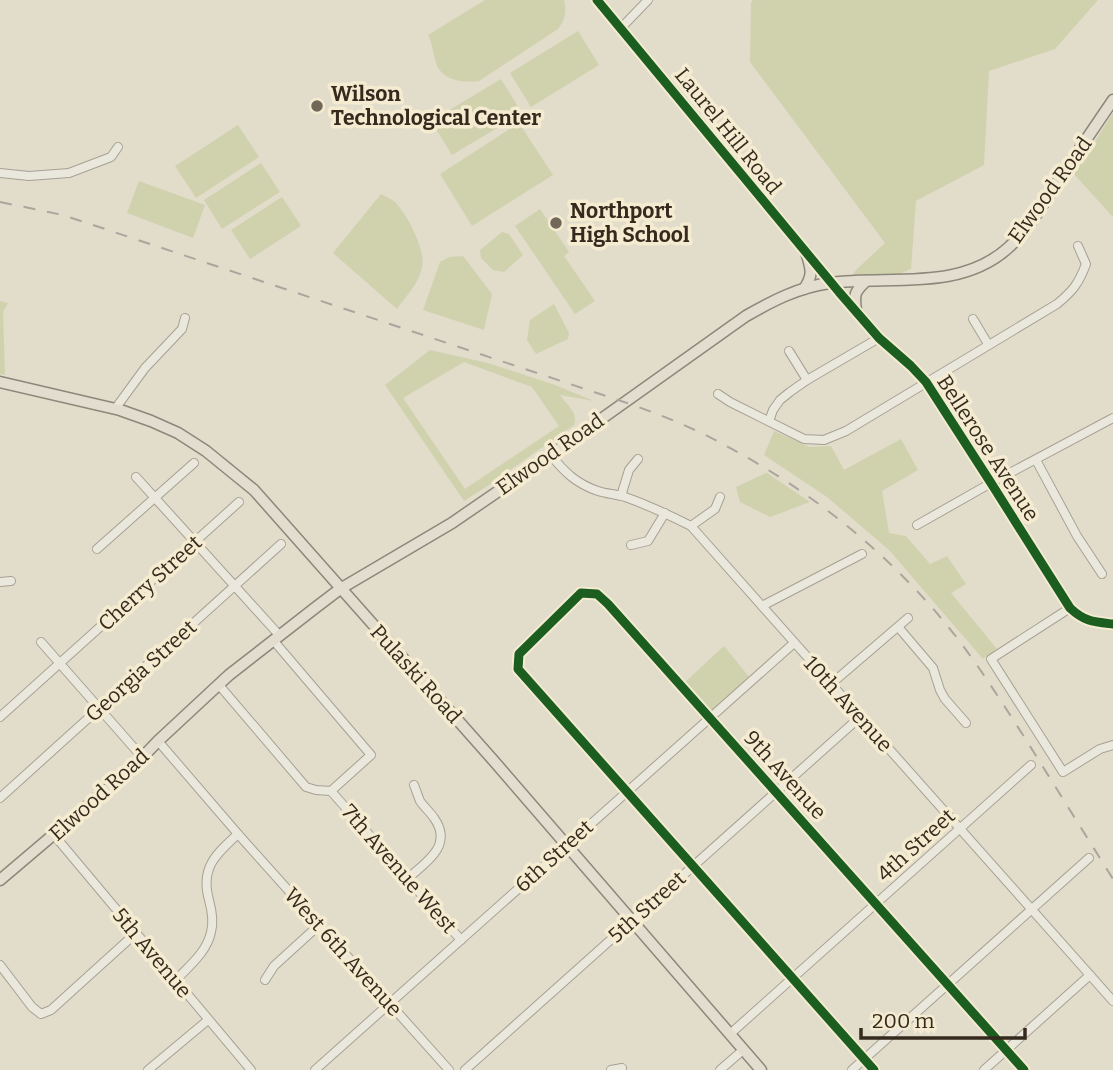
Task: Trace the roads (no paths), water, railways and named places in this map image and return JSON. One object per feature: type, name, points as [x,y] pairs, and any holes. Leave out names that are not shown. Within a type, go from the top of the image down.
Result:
[{"type":"main road","name":"Elwood Road","points":[[0,880],[132,768],[219,685],[340,589],[452,523],[746,316],[774,300],[804,289],[832,283],[930,279],[964,273],[1003,252],[1039,210],[1113,100]]},
{"type":"main road","points":[[804,289],[810,279],[811,270],[806,253]]},
{"type":"main road","points":[[856,311],[854,297],[857,289],[866,281]]},
{"type":"main road","name":"Pulaski Road","points":[[0,382],[115,409],[151,421],[178,433],[206,451],[254,490],[761,1070]]},
{"type":"street","name":"Laurel Hill Road","points":[[597,0],[832,283]]},
{"type":"street","points":[[621,28],[648,0]]},
{"type":"street","points":[[0,173],[29,176],[69,173],[111,157],[118,146]]},
{"type":"street","points":[[718,394],[804,439],[824,440],[846,431],[1057,304],[1077,285],[1087,264],[1078,246]]},
{"type":"street","name":"Bellerose Avenue","points":[[832,283],[879,338],[926,382],[1070,608]]},
{"type":"street","points":[[115,409],[145,368],[182,329],[185,318]]},
{"type":"street","points":[[973,319],[988,344]]},
{"type":"street","points":[[769,421],[780,400],[807,380],[879,338]]},
{"type":"street","points":[[789,351],[807,380]]},
{"type":"street","points":[[917,525],[1113,418]]},
{"type":"street","name":"10th Avenue","points":[[551,455],[563,471],[577,482],[598,491],[621,496],[691,526],[1113,1001]]},
{"type":"street","points":[[621,496],[629,470],[638,459]]},
{"type":"street","points":[[1036,460],[1077,536],[1102,574]]},
{"type":"street","points":[[97,549],[194,463]]},
{"type":"street","points":[[136,477],[235,586],[371,755],[331,791]]},
{"type":"street","points":[[691,526],[715,509],[720,497]]},
{"type":"street","name":"Cherry Street","points":[[0,717],[239,502]]},
{"type":"street","points":[[631,545],[648,541],[665,513]]},
{"type":"street","name":"Georgia Street","points":[[0,798],[281,544]]},
{"type":"street","points":[[762,606],[862,554]]},
{"type":"street","points":[[0,582],[11,581]]},
{"type":"street","name":"9th Avenue","points":[[626,793],[518,669],[519,654],[581,593],[597,594],[608,604],[1024,1070]]},
{"type":"street","points":[[1113,624],[1093,622],[1080,617],[1070,608],[991,659],[1063,772],[1100,749],[1113,746]]},
{"type":"street","points":[[831,684],[908,618]]},
{"type":"street","points":[[899,628],[927,659],[945,699],[966,723]]},
{"type":"street","points":[[41,642],[142,757]]},
{"type":"street","name":"6th Street","points":[[315,1070],[794,643]]},
{"type":"street","name":"7th Avenue West","points":[[219,685],[306,787],[331,791],[461,940]]},
{"type":"street","name":"5th Street","points":[[465,1070],[860,717]]},
{"type":"street","name":"West 6th Avenue","points":[[158,741],[237,834],[449,1070]]},
{"type":"street","name":"4th Street","points":[[730,1034],[1031,765]]},
{"type":"street","points":[[407,879],[437,852],[441,834],[439,826],[420,801],[414,785]]},
{"type":"street","points":[[626,793],[874,1070]]},
{"type":"street","points":[[176,980],[208,942],[213,923],[206,886],[209,866],[214,857],[237,834]]},
{"type":"street","name":"5th Avenue","points":[[54,835],[251,1070]]},
{"type":"street","points":[[852,1070],[1089,858]]},
{"type":"street","points":[[265,980],[274,966],[319,925]]},
{"type":"street","points":[[0,965],[32,1007],[41,1014],[51,1010],[136,933]]},
{"type":"street","points":[[984,1070],[1090,975]]},
{"type":"street","points":[[148,1070],[208,1020]]},
{"type":"street","points":[[720,1070],[743,1050]]},
{"type":"street","points":[[611,1070],[622,1068]]},
{"type":"railway","points":[[0,202],[63,215],[624,402],[694,430],[751,459],[846,525],[903,576],[929,604],[990,684],[1113,879]]},
{"type":"place","name":"Wilson Technological Center","points":[[317,106]]},
{"type":"place","name":"Northport High School","points":[[556,223]]}]
